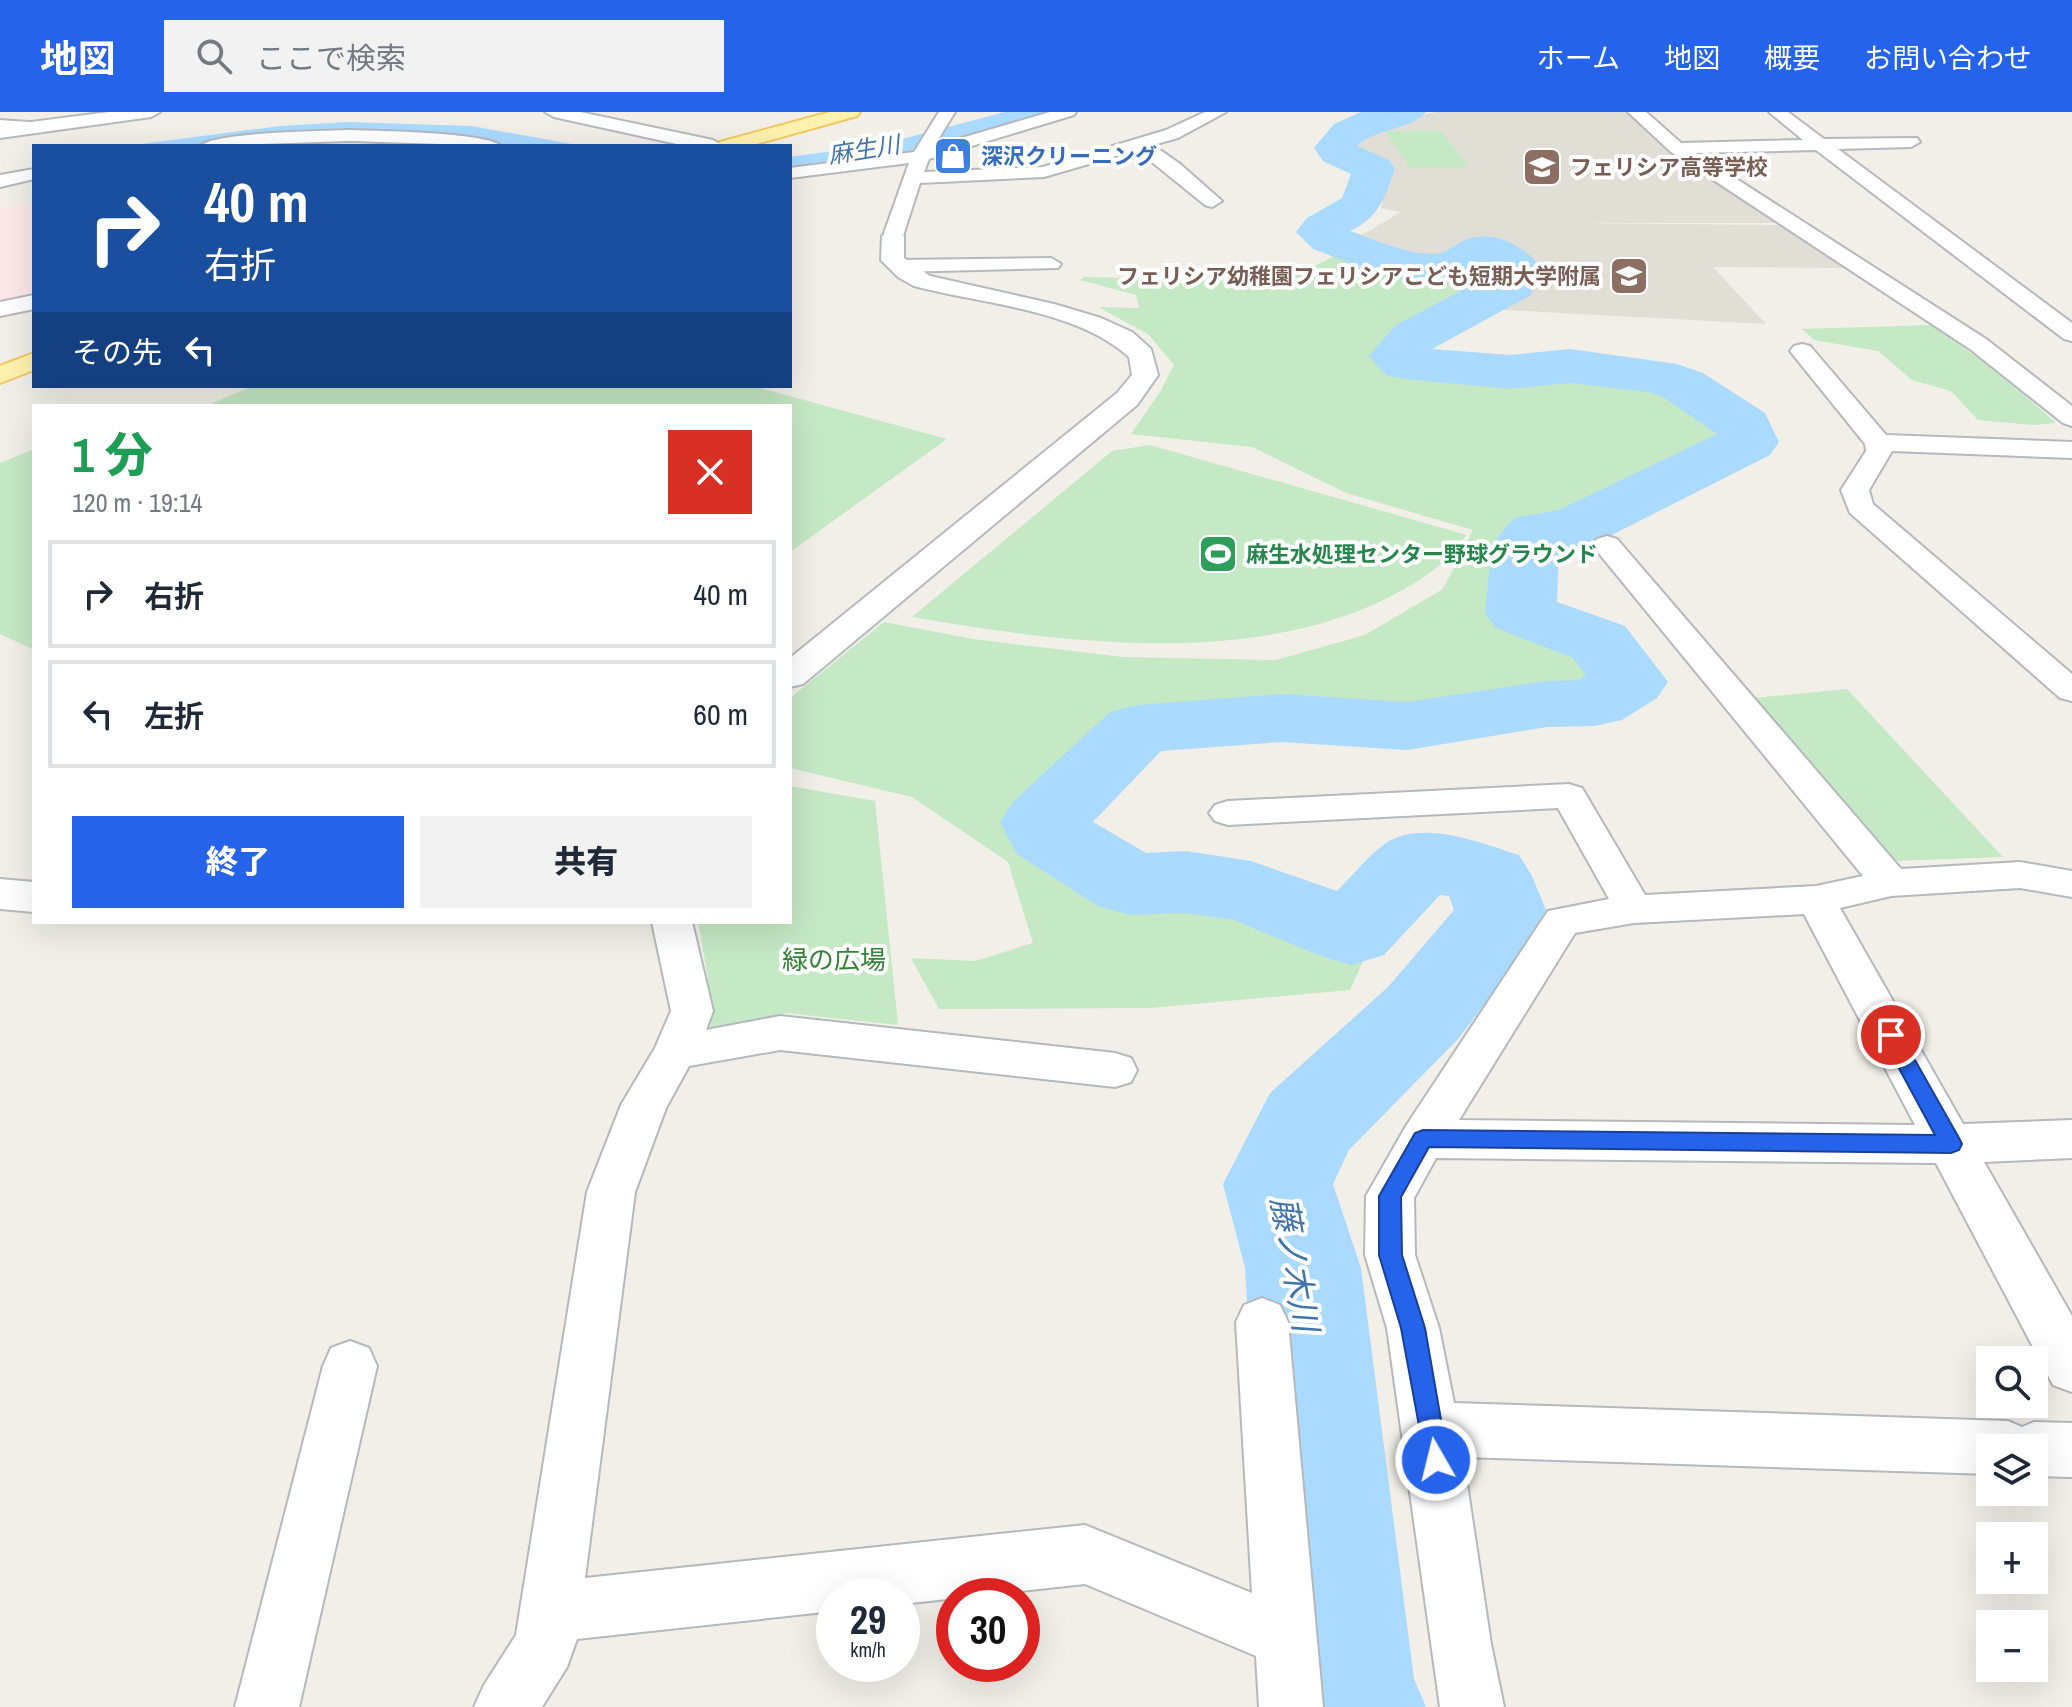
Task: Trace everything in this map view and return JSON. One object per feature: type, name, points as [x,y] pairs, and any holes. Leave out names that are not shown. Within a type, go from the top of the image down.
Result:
[{"type":"main road","points":[[734,144],[851,112]]},
{"type":"main road","points":[[0,375],[32,362]]},
{"type":"street","points":[[0,132],[151,112]]},
{"type":"street","points":[[554,112],[704,144]]},
{"type":"street","points":[[792,172],[926,139],[1068,112]]},
{"type":"street","points":[[912,178],[1044,172],[1172,134],[1218,112]]},
{"type":"street","points":[[1636,112],[1677,148],[1978,344],[2072,418]]},
{"type":"street","points":[[1777,112],[2072,334]]},
{"type":"street","points":[[792,674],[1127,399],[1146,373],[1145,360],[1137,348],[1106,327],[1080,318],[940,287],[919,280],[892,260],[890,248],[893,236],[926,139],[953,117]]},
{"type":"street","points":[[0,125],[29,127]]},
{"type":"street","points":[[228,144],[372,135],[470,144]]},
{"type":"street","points":[[1677,148],[1911,142]]},
{"type":"street","points":[[1140,144],[1212,201]]},
{"type":"street","points":[[0,181],[32,174]]},
{"type":"street","points":[[898,266],[1051,264]]},
{"type":"street","points":[[0,309],[32,302]]},
{"type":"street","points":[[1802,351],[1878,443],[1879,451],[1855,490],[1860,507],[2072,691]]},
{"type":"street","points":[[1878,443],[2072,450]]},
{"type":"street","points":[[1607,545],[1891,883]]},
{"type":"street","points":[[1228,813],[1569,796],[1634,909]]},
{"type":"street","points":[[1472,1707],[1413,1328],[1390,1255],[1390,1196],[1562,921],[1634,909],[1816,900],[1891,883],[2020,875],[2072,884]]},
{"type":"street","points":[[0,894],[32,897]]},
{"type":"street","points":[[1816,900],[2072,1367]]},
{"type":"street","points":[[506,1707],[545,1645],[611,1192],[644,1105],[675,1052],[692,1011],[673,924]]},
{"type":"street","points":[[675,1052],[780,1033],[1115,1070]]},
{"type":"street","points":[[1423,1139],[1951,1144],[2072,1139]]},
{"type":"street","points":[[1262,1322],[1291,1707]]},
{"type":"street","points":[[267,1707],[350,1366]]},
{"type":"street","points":[[1431,1429],[1976,1447]]},
{"type":"street","points":[[2048,1449],[2072,1450]]},
{"type":"street","points":[[550,1612],[1085,1554],[1285,1637]]},
{"type":"shaded area","points":[[1437,112],[1627,112],[1667,148],[1782,223],[1565,223],[1786,225],[1847,264],[1840,268],[1713,267],[1766,324],[1503,310],[1538,283],[1537,264],[1508,246],[1455,246],[1435,260],[1392,252],[1355,239],[1401,212],[1381,208],[1390,169],[1353,151],[1368,134],[1415,116]]},
{"type":"shaded area","points":[[32,204],[32,293],[0,300],[0,208]]},
{"type":"green space","points":[[1385,131],[1441,131],[1469,167],[1410,168]]},
{"type":"green space","points":[[1342,252],[1389,267],[1433,273],[1467,270],[1473,260],[1483,256],[1501,263],[1512,275],[1488,289],[1461,294],[1467,302],[1450,321],[1378,352],[1384,366],[1487,379],[1626,378],[1657,382],[1690,397],[1740,438],[1724,465],[1694,483],[1656,495],[1582,506],[1574,521],[1525,526],[1529,555],[1522,620],[1581,640],[1604,673],[1571,687],[1472,699],[1408,713],[1312,708],[1271,710],[1132,729],[1073,783],[1050,811],[1015,823],[1105,889],[1255,925],[1365,957],[1350,990],[1150,1008],[939,1009],[911,958],[975,961],[1033,943],[1008,862],[912,797],[792,768],[792,696],[884,622],[973,639],[1123,657],[1276,660],[1365,635],[1443,589],[1473,530],[1346,493],[1252,447],[1131,434],[1174,365],[1148,334],[1098,307],[1139,308],[1136,295],[1080,280],[1085,277],[1199,280],[1284,277],[1305,271]]},
{"type":"green space","points":[[1931,325],[1998,372],[2056,423],[2033,425],[1978,420],[1951,391],[1912,380],[1878,351],[1814,340],[1802,329]]},
{"type":"green space","points":[[247,388],[760,388],[947,439],[792,551],[792,404],[211,404]]},
{"type":"green space","name":"麻生水処理センター野球グラウンド","points":[[1150,445],[1467,535],[1428,574],[1371,605],[1310,626],[1244,638],[1177,643],[1108,642],[1040,636],[912,617],[1112,451]]},
{"type":"green space","points":[[32,450],[32,649],[0,634],[0,463]]},
{"type":"green space","points":[[1847,689],[2003,857],[1893,861],[1754,698]]},
{"type":"green space","name":"緑の広場","points":[[792,786],[875,801],[898,1025],[786,1013],[711,1033],[708,978],[698,924],[792,924]]},
{"type":"water","name":"麻生川","points":[[1005,112],[1050,112],[1019,124],[922,149],[792,168],[792,157],[883,144]]},
{"type":"water","points":[[347,122],[471,126],[572,144],[500,144],[477,140],[242,139],[207,144],[141,144],[280,126]]},
{"type":"waterway","name":"藤ノ木川","points":[[1353,1707],[1343,1687],[1303,1268],[1278,1184],[1308,1123],[1423,1013],[1502,915],[1487,876],[1458,867],[1419,863],[1351,932],[1251,892],[1186,882],[1130,884],[1048,834],[1043,822],[1138,729],[1281,718],[1407,726],[1547,704],[1594,703],[1630,682],[1599,642],[1521,613],[1526,544],[1537,532],[1573,529],[1749,442],[1744,426],[1683,385],[1657,376],[1570,366],[1510,372],[1405,363],[1396,356],[1415,336],[1513,284],[1519,270],[1492,251],[1482,250],[1448,269],[1413,268],[1329,239],[1319,232],[1327,224],[1358,207],[1374,169],[1334,148],[1357,127],[1407,112]]},
{"type":"place","name":"深沢クリーニング","points":[[953,156]]},
{"type":"place","name":"フェリシア高等学校","points":[[1542,167]]},
{"type":"place","name":"フェリシア幼稚園フェリシアこども短期大学附属","points":[[1629,276]]},
{"type":"place","name":"麻生水処理センター野球グラウンド","points":[[1218,554]]},
{"type":"route","points":[[1436,1460],[1413,1328],[1390,1255],[1390,1196],[1423,1139],[1951,1144],[1891,1035]]}]
